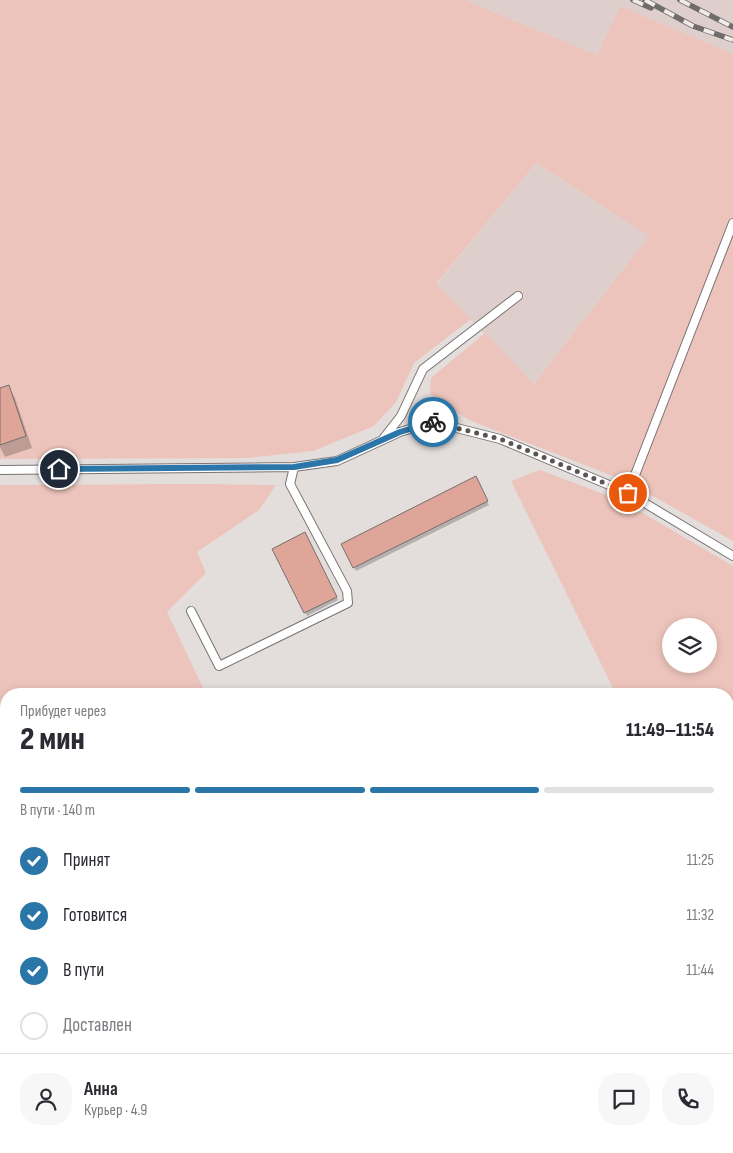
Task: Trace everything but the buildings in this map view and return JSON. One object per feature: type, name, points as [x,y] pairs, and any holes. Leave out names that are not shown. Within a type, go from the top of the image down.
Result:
[{"type":"lane","points":[[628,493],[733,223]]},
{"type":"lane","points":[[382,440],[401,416],[424,369],[518,296]]},
{"type":"lane","points":[[0,470],[294,467],[337,460],[400,432],[433,422],[500,439],[628,493],[733,556]]},
{"type":"lane","points":[[191,611],[219,666],[348,603],[347,591],[290,484],[294,467]]},
{"type":"shaded area","points":[[0,0],[465,0],[597,55],[620,6],[733,54],[733,541],[626,481],[469,420],[430,394],[431,378],[485,333],[534,384],[649,236],[536,163],[436,284],[471,319],[414,363],[396,402],[374,426],[313,451],[248,458],[0,459]]},
{"type":"shaded area","points":[[465,0],[733,0],[733,54],[620,6],[597,55]]},
{"type":"shaded area","points":[[536,163],[649,236],[534,384],[436,285]]},
{"type":"shaded area","points":[[540,470],[622,501],[733,566],[733,688],[613,688],[511,481]]},
{"type":"shaded area","points":[[0,485],[276,485],[259,510],[197,552],[206,573],[167,612],[203,688],[0,688]]},
{"type":"railway","points":[[633,0],[651,8]]},
{"type":"railway","points":[[645,0],[693,26],[733,40]]},
{"type":"railway","points":[[680,0],[733,27]]},
{"type":"way so far","points":[[433,422],[500,439],[628,493]]},
{"type":"route","points":[[59,469],[294,467],[337,460],[400,432],[433,422]]}]
